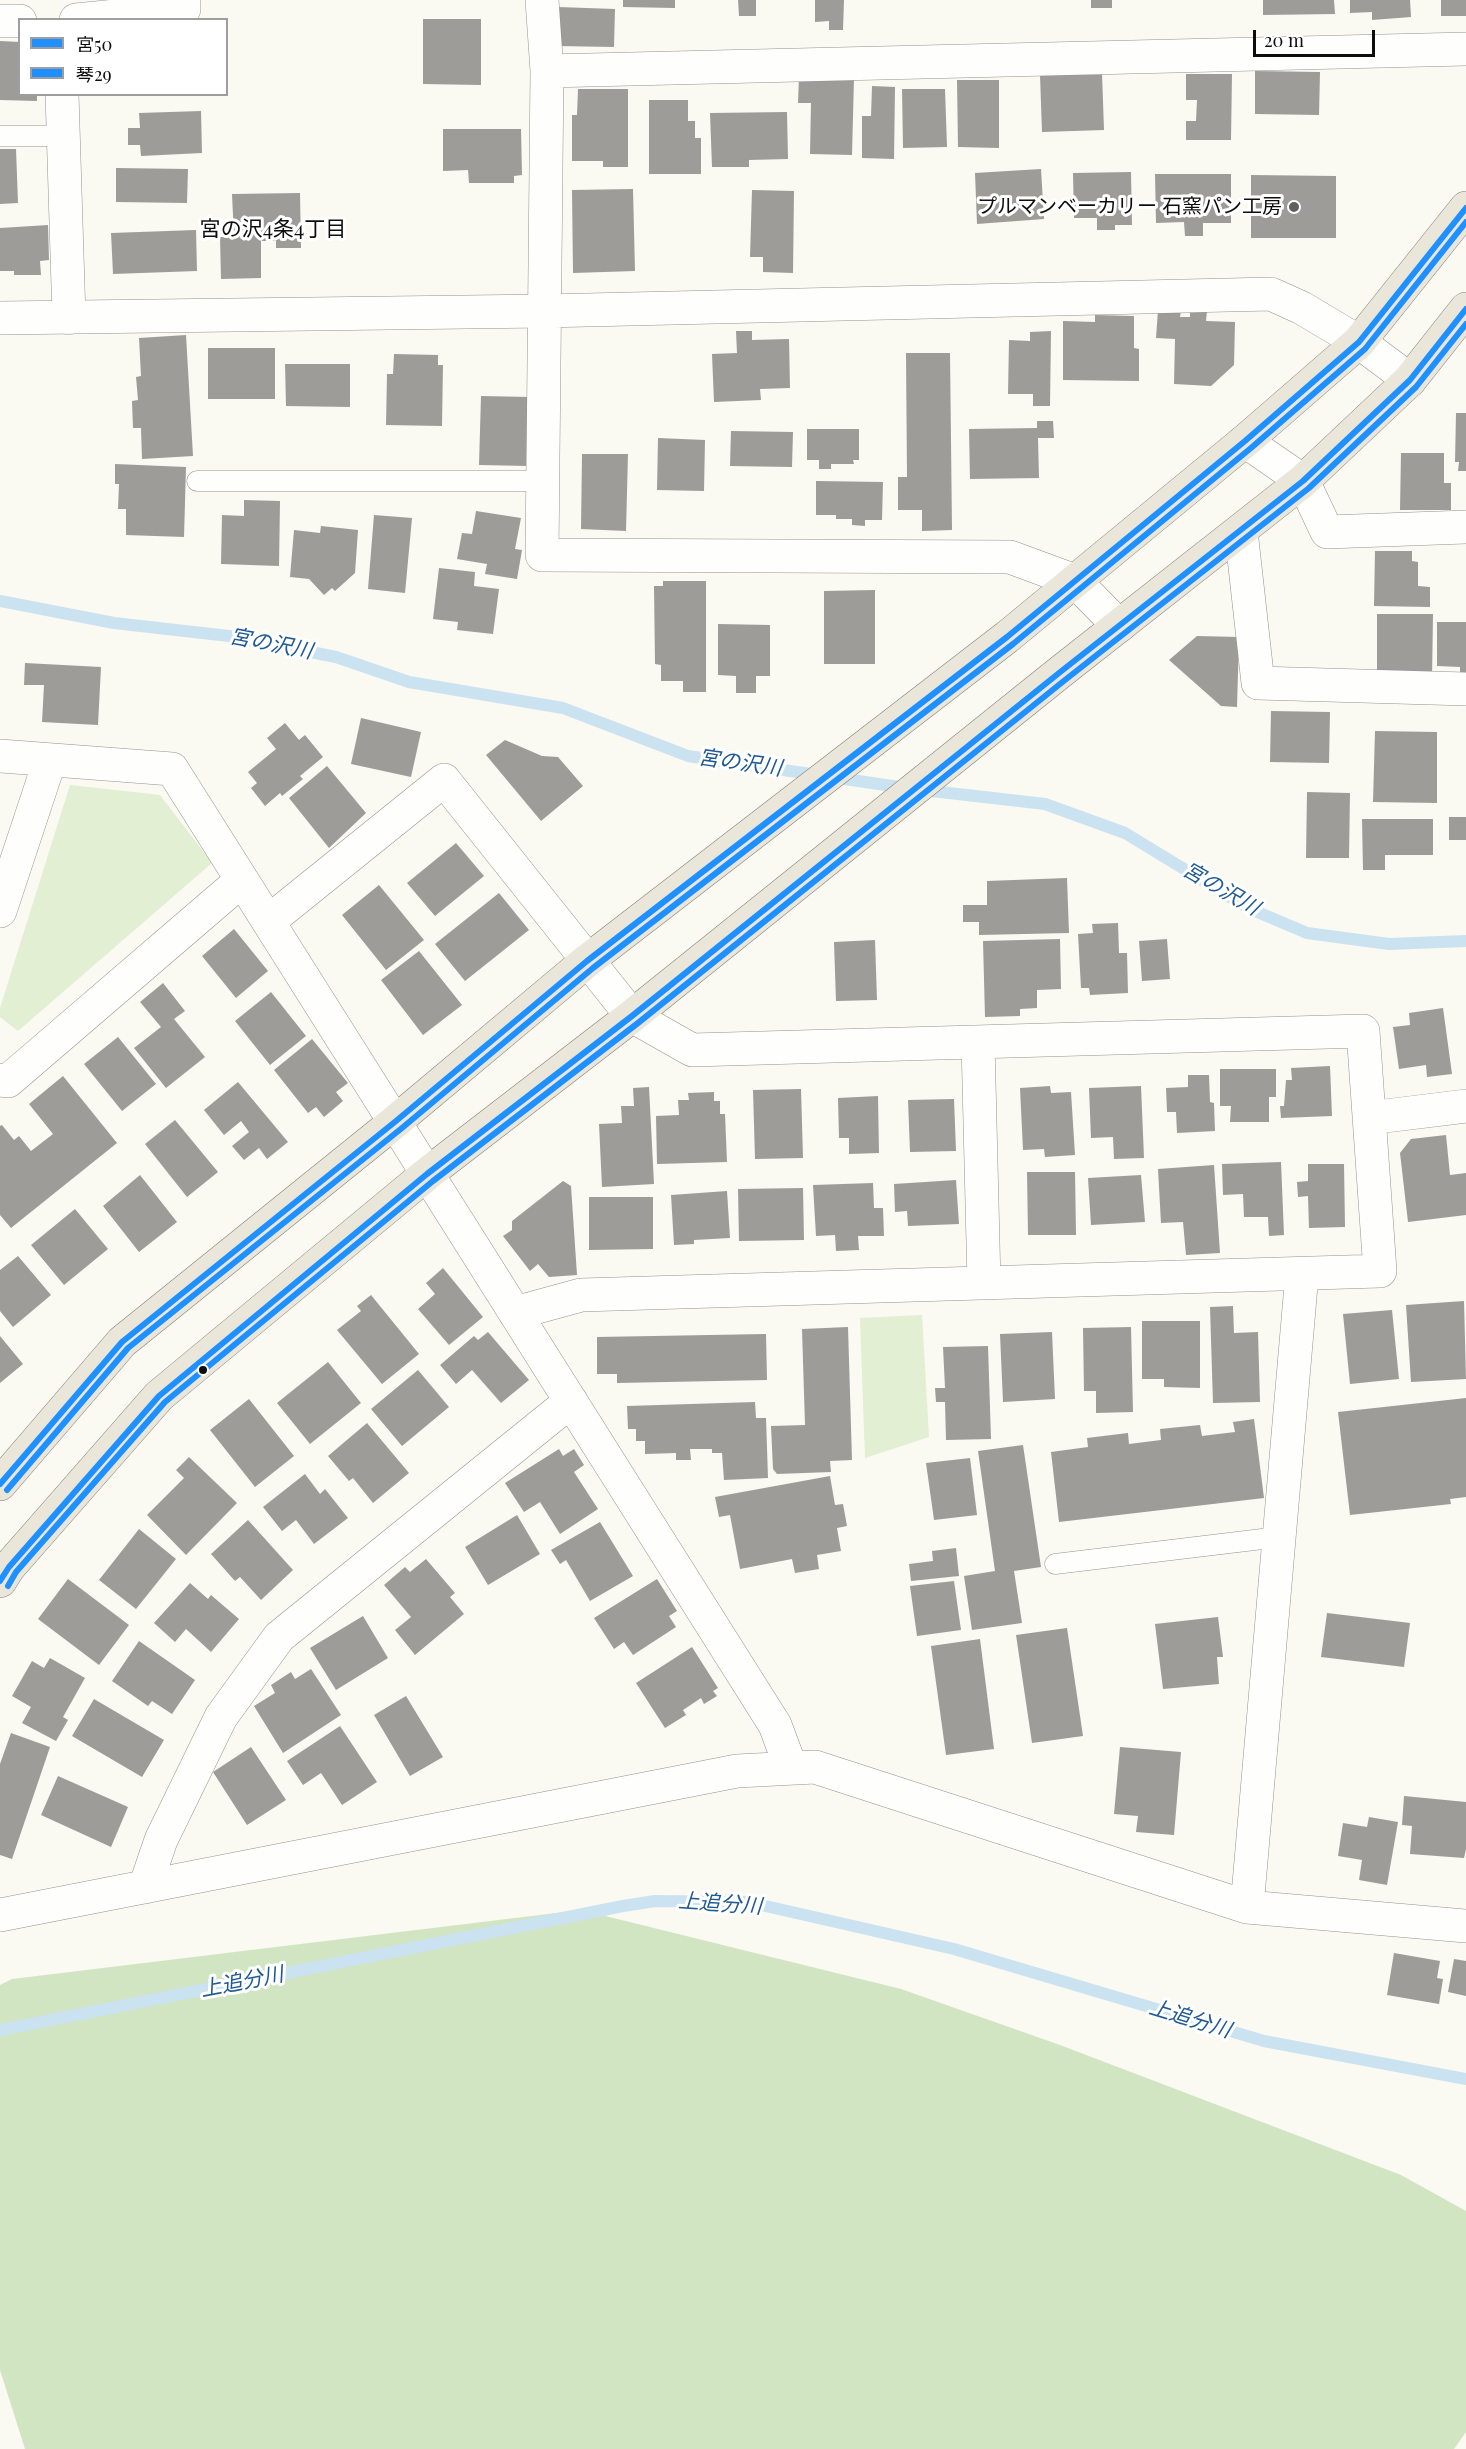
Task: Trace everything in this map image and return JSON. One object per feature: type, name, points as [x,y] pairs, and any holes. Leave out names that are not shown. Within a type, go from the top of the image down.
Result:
[{"type":"main road","points":[[0,1484],[122,1342],[396,1121],[586,961],[1007,637],[1245,441],[1359,342],[1466,208]]},
{"type":"main road","points":[[0,1581],[9,1567],[159,1396],[427,1174],[632,1016],[940,768],[1303,482],[1410,380],[1466,309]]},
{"type":"street","points":[[96,18],[184,9],[184,0]]},
{"type":"street","points":[[542,0],[547,71],[542,555],[1010,557],[1075,581],[1119,626]]},
{"type":"street","points":[[0,21],[18,21]]},
{"type":"street","points":[[547,71],[1466,49]]},
{"type":"street","points":[[62,96],[69,318]]},
{"type":"street","points":[[0,318],[544,311],[1271,294],[1302,308],[1359,342],[1410,380]]},
{"type":"street","points":[[1245,441],[1303,482],[1327,532],[1466,527]]},
{"type":"street","points":[[1241,531],[1258,683],[1466,689]]},
{"type":"street","points":[[0,756],[172,769],[775,1725],[791,1768]]},
{"type":"street","points":[[0,910],[50,760]]},
{"type":"street","points":[[269,921],[444,780],[632,1016],[692,1050],[1363,1031],[1380,1271],[581,1296],[515,1312]]},
{"type":"street","points":[[0,1080],[8,1081],[242,880]]},
{"type":"street","points":[[978,1042],[984,1283]]},
{"type":"street","points":[[1369,1118],[1466,1106]]},
{"type":"street","points":[[1247,1906],[1302,1274]]},
{"type":"street","points":[[145,1887],[161,1840],[221,1717],[279,1637],[571,1401]]},
{"type":"street","points":[[0,1915],[736,1771],[816,1767],[1247,1906],[1466,1926]]},
{"type":"lane","points":[[0,136],[63,136]]},
{"type":"lane","points":[[197,481],[542,481]]},
{"type":"lane","points":[[1055,1564],[1279,1537]]},
{"type":"green space","points":[[70,785],[160,795],[212,863],[18,1031],[0,1017],[0,1008]]},
{"type":"green space","points":[[922,1315],[929,1437],[865,1458],[860,1318]]},
{"type":"green space","points":[[581,1910],[901,1989],[1060,2045],[1401,2175],[1466,2211],[1466,2432],[1454,2449],[25,2449],[0,2370],[0,1985],[12,1979]]},
{"type":"building","points":[[623,0],[675,0],[675,8],[623,7]]},
{"type":"building","points":[[738,0],[756,0],[756,16],[739,16]]},
{"type":"building","points":[[815,0],[844,0],[843,30],[829,30],[829,21],[815,22]]},
{"type":"building","points":[[1091,0],[1112,0],[1112,8],[1091,8]]},
{"type":"building","points":[[1263,0],[1334,0],[1335,14],[1263,15]]},
{"type":"building","points":[[1350,0],[1410,0],[1411,17],[1372,20],[1372,12],[1350,13]]},
{"type":"building","points":[[1441,0],[1466,0],[1466,16],[1441,16]]},
{"type":"building","points":[[558,7],[615,9],[614,47],[557,46]]},
{"type":"building","points":[[423,19],[481,19],[481,85],[423,84]]},
{"type":"building","points":[[0,41],[18,42],[18,96],[37,96],[37,101],[0,100]]},
{"type":"building","points":[[1255,71],[1320,72],[1319,115],[1255,114]]},
{"type":"building","points":[[1102,73],[1104,130],[1042,132],[1040,75]]},
{"type":"building","points":[[1186,74],[1232,74],[1231,140],[1186,140],[1186,121],[1196,121],[1197,100],[1186,100]]},
{"type":"building","points":[[799,76],[854,78],[852,155],[810,154],[811,103],[798,103]]},
{"type":"building","points":[[957,80],[999,80],[999,148],[958,147]]},
{"type":"building","points":[[872,86],[895,87],[894,159],[862,158],[862,116],[871,116]]},
{"type":"building","points":[[578,89],[628,89],[628,167],[603,167],[603,161],[572,161],[572,115],[577,115]]},
{"type":"building","points":[[902,89],[945,89],[947,147],[903,148]]},
{"type":"building","points":[[649,100],[688,100],[688,121],[695,121],[695,138],[701,138],[701,174],[649,174]]},
{"type":"building","points":[[201,111],[202,153],[141,156],[140,145],[128,145],[128,128],[140,128],[139,113]]},
{"type":"building","points":[[787,112],[788,159],[749,160],[749,167],[712,167],[710,113]]},
{"type":"building","points":[[443,129],[521,129],[522,175],[514,176],[514,183],[469,183],[468,170],[443,171]]},
{"type":"building","points":[[0,149],[16,149],[18,203],[0,204]]},
{"type":"building","points":[[116,168],[188,169],[187,203],[116,202]]},
{"type":"building","points":[[1041,169],[1044,219],[977,224],[975,173]]},
{"type":"building","points":[[1131,172],[1132,225],[1115,225],[1115,230],[1097,230],[1097,218],[1074,218],[1073,173]]},
{"type":"building","points":[[1155,174],[1231,174],[1231,223],[1203,223],[1203,236],[1185,236],[1184,222],[1156,223]]},
{"type":"building","name":"プルマンベーカリー 石窯パン工房","points":[[1251,175],[1336,176],[1336,238],[1251,238]]},
{"type":"building","points":[[633,189],[635,271],[573,273],[572,190]]},
{"type":"building","points":[[752,190],[794,191],[793,273],[763,272],[763,257],[750,257]]},
{"type":"building","points":[[300,193],[301,248],[276,248],[276,241],[261,241],[261,278],[221,279],[220,237],[234,237],[232,194]]},
{"type":"building","points":[[48,225],[49,260],[40,261],[41,275],[14,275],[14,271],[0,271],[0,228]]},
{"type":"building","points":[[196,230],[197,271],[113,274],[111,233]]},
{"type":"building","points":[[1158,310],[1181,311],[1180,317],[1190,317],[1190,311],[1207,311],[1206,321],[1235,322],[1234,365],[1211,386],[1174,384],[1175,339],[1156,338]]},
{"type":"building","points":[[1095,315],[1134,316],[1134,348],[1139,349],[1139,381],[1063,380],[1063,321],[1095,322]]},
{"type":"building","points":[[736,331],[752,331],[752,340],[789,339],[790,388],[760,389],[761,400],[714,402],[712,354],[737,353]]},
{"type":"building","points":[[1051,331],[1050,406],[1033,406],[1033,394],[1008,394],[1009,340],[1030,341],[1030,332]]},
{"type":"building","points":[[186,335],[193,456],[142,459],[141,428],[133,428],[132,401],[138,400],[136,377],[141,376],[139,338]]},
{"type":"building","points":[[208,348],[275,348],[275,399],[208,399]]},
{"type":"building","points":[[906,353],[950,353],[952,530],[922,531],[922,510],[898,510],[898,477],[907,477]]},
{"type":"building","points":[[394,354],[438,355],[438,365],[443,365],[442,426],[386,425],[387,374],[393,374]]},
{"type":"building","points":[[285,364],[350,364],[350,407],[286,406]]},
{"type":"building","points":[[481,396],[530,397],[528,466],[479,465]]},
{"type":"building","points":[[1456,413],[1466,413],[1466,471],[1458,471],[1459,462],[1455,462]]},
{"type":"building","points":[[1037,421],[1053,421],[1054,438],[1038,438],[1039,478],[970,479],[969,429],[1037,428]]},
{"type":"building","points":[[807,429],[859,429],[859,460],[853,460],[854,464],[831,464],[831,469],[819,469],[819,460],[807,460]]},
{"type":"building","points":[[731,431],[793,432],[792,467],[730,466]]},
{"type":"building","points":[[658,438],[705,440],[704,491],[657,490]]},
{"type":"building","points":[[1401,453],[1444,453],[1444,483],[1451,483],[1451,510],[1400,510]]},
{"type":"building","points":[[582,454],[628,454],[626,531],[581,529]]},
{"type":"building","points":[[115,464],[186,467],[184,537],[126,535],[126,509],[118,509],[119,484],[115,484]]},
{"type":"building","points":[[816,481],[883,482],[882,520],[865,520],[865,526],[852,525],[852,519],[836,519],[836,515],[816,515]]},
{"type":"building","points":[[244,500],[280,501],[279,566],[221,564],[222,515],[244,516]]},
{"type":"building","points":[[476,511],[521,518],[515,549],[522,550],[517,579],[485,574],[487,564],[457,559],[462,533],[472,534]]},
{"type":"building","points":[[374,515],[412,518],[405,593],[368,589]]},
{"type":"building","points":[[321,526],[358,530],[355,573],[335,591],[332,588],[324,595],[309,579],[290,577],[294,530],[320,533]]},
{"type":"building","points":[[1375,551],[1412,551],[1412,561],[1418,562],[1418,586],[1430,587],[1430,607],[1374,606]]},
{"type":"building","points":[[439,568],[475,572],[474,586],[499,589],[493,634],[457,630],[458,622],[433,619]]},
{"type":"building","points":[[663,581],[706,581],[706,692],[683,692],[683,681],[661,681],[661,665],[655,664],[654,586],[663,586]]},
{"type":"building","points":[[875,590],[875,664],[824,664],[824,591]]},
{"type":"building","points":[[1377,614],[1433,614],[1432,679],[1377,671]]},
{"type":"building","points":[[1437,622],[1466,622],[1466,676],[1460,676],[1460,667],[1437,666]]},
{"type":"building","points":[[718,624],[770,625],[770,676],[756,676],[756,693],[736,693],[736,676],[718,675]]},
{"type":"building","points":[[1197,636],[1239,637],[1237,707],[1221,706],[1169,660]]},
{"type":"building","points":[[25,663],[101,667],[98,725],[42,722],[44,685],[24,685]]},
{"type":"building","points":[[1271,711],[1330,712],[1329,763],[1270,762]]},
{"type":"building","points":[[361,718],[421,732],[411,777],[351,764]]},
{"type":"building","points":[[285,723],[299,740],[305,735],[323,757],[300,776],[303,779],[282,796],[280,793],[265,806],[251,788],[257,783],[248,772],[276,749],[267,738]]},
{"type":"building","points":[[1375,731],[1437,732],[1437,803],[1373,802]]},
{"type":"building","points":[[505,740],[542,756],[558,757],[583,786],[541,821],[486,755]]},
{"type":"building","points":[[327,766],[366,813],[329,848],[289,798]]},
{"type":"building","points":[[1307,792],[1350,793],[1349,858],[1306,858]]},
{"type":"building","points":[[1449,817],[1466,817],[1466,840],[1449,840]]},
{"type":"building","points":[[1362,819],[1433,819],[1433,855],[1385,855],[1385,870],[1363,870]]},
{"type":"building","points":[[456,843],[484,876],[435,916],[407,883]]},
{"type":"building","points":[[1067,878],[1069,933],[979,935],[979,922],[963,922],[963,905],[987,905],[987,881]]},
{"type":"building","points":[[379,885],[424,940],[386,970],[342,915]]},
{"type":"building","points":[[499,893],[529,930],[465,981],[435,944]]},
{"type":"building","points":[[1118,923],[1119,953],[1127,953],[1128,993],[1090,995],[1089,988],[1081,988],[1078,934],[1093,933],[1092,924]]},
{"type":"building","points":[[234,929],[268,971],[236,998],[202,956]]},
{"type":"building","points":[[1060,939],[1061,989],[1037,990],[1037,1008],[1020,1009],[1020,1016],[985,1017],[983,941]]},
{"type":"building","points":[[1167,939],[1170,979],[1142,981],[1139,941]]},
{"type":"building","points":[[875,940],[877,1000],[836,1001],[834,942]]},
{"type":"building","points":[[419,951],[462,1005],[423,1035],[381,980]]},
{"type":"building","points":[[163,983],[185,1011],[174,1019],[205,1057],[166,1088],[134,1048],[161,1027],[140,1002]]},
{"type":"building","points":[[271,992],[306,1036],[270,1065],[235,1021]]},
{"type":"building","points":[[1443,1008],[1452,1074],[1427,1077],[1426,1065],[1399,1069],[1393,1027],[1410,1025],[1409,1013]]},
{"type":"building","points":[[118,1037],[156,1084],[122,1111],[84,1064]]},
{"type":"building","points":[[312,1039],[348,1083],[336,1092],[343,1101],[324,1117],[316,1107],[308,1113],[274,1070]]},
{"type":"building","points":[[1330,1066],[1332,1116],[1281,1118],[1280,1106],[1284,1106],[1286,1080],[1292,1080],[1291,1068]]},
{"type":"building","points":[[1220,1069],[1276,1069],[1276,1097],[1269,1097],[1269,1122],[1230,1122],[1231,1106],[1220,1106]]},
{"type":"building","points":[[1188,1075],[1209,1075],[1210,1102],[1214,1103],[1215,1131],[1177,1133],[1176,1112],[1167,1112],[1166,1088],[1188,1087]]},
{"type":"building","points":[[63,1076],[117,1143],[11,1228],[0,1215],[0,1126],[2,1125],[14,1140],[19,1136],[31,1151],[53,1134],[29,1104]]},
{"type":"building","points":[[238,1082],[288,1142],[267,1159],[259,1148],[244,1160],[232,1146],[249,1132],[241,1121],[224,1135],[204,1110]]},
{"type":"building","points":[[1050,1086],[1051,1093],[1071,1092],[1075,1155],[1045,1157],[1044,1149],[1023,1150],[1020,1088]]},
{"type":"building","points":[[1141,1086],[1144,1158],[1114,1159],[1113,1137],[1091,1138],[1089,1088]]},
{"type":"building","points":[[649,1087],[654,1184],[602,1187],[599,1124],[622,1123],[621,1106],[634,1106],[633,1088]]},
{"type":"building","points":[[801,1089],[803,1158],[755,1159],[753,1090]]},
{"type":"building","points":[[714,1092],[714,1101],[720,1101],[720,1114],[725,1114],[727,1162],[657,1164],[656,1116],[679,1115],[678,1100],[689,1100],[688,1093]]},
{"type":"building","points":[[878,1096],[879,1153],[849,1154],[849,1138],[839,1138],[838,1098]]},
{"type":"building","points":[[954,1099],[956,1151],[910,1152],[908,1100]]},
{"type":"building","points":[[175,1120],[218,1172],[187,1197],[145,1144]]},
{"type":"building","points":[[1446,1135],[1450,1175],[1466,1173],[1466,1215],[1408,1222],[1400,1153],[1411,1139]]},
{"type":"building","points":[[1281,1162],[1284,1235],[1269,1236],[1268,1217],[1244,1217],[1243,1194],[1223,1195],[1222,1164]]},
{"type":"building","points":[[1308,1164],[1344,1164],[1345,1227],[1309,1228],[1308,1196],[1298,1197],[1297,1182],[1308,1181]]},
{"type":"building","points":[[1214,1165],[1220,1253],[1186,1255],[1183,1222],[1161,1223],[1158,1169]]},
{"type":"building","points":[[1027,1172],[1075,1172],[1076,1235],[1028,1235]]},
{"type":"building","points":[[140,1175],[177,1222],[139,1252],[103,1206]]},
{"type":"building","points":[[1141,1175],[1145,1222],[1091,1225],[1088,1178]]},
{"type":"building","points":[[956,1180],[959,1224],[908,1226],[907,1211],[895,1212],[894,1184]]},
{"type":"building","points":[[563,1181],[571,1186],[577,1275],[549,1277],[538,1264],[530,1271],[503,1236],[512,1230],[512,1221]]},
{"type":"building","points":[[873,1183],[874,1208],[883,1208],[884,1236],[858,1236],[859,1250],[836,1251],[835,1235],[816,1236],[813,1185]]},
{"type":"building","points":[[803,1188],[804,1240],[739,1241],[738,1189]]},
{"type":"building","points":[[727,1191],[730,1238],[694,1240],[694,1244],[674,1245],[671,1195]]},
{"type":"building","points":[[589,1197],[653,1197],[653,1249],[589,1250]]},
{"type":"building","points":[[75,1209],[108,1249],[64,1285],[31,1245]]},
{"type":"building","points":[[18,1256],[51,1295],[13,1327],[0,1311],[0,1270]]},
{"type":"building","points":[[443,1268],[483,1317],[449,1345],[418,1309],[435,1294],[426,1283]]},
{"type":"building","points":[[371,1295],[419,1354],[382,1384],[337,1330],[361,1311],[357,1306]]},
{"type":"building","points":[[1464,1301],[1466,1379],[1411,1382],[1406,1305]]},
{"type":"building","points":[[1233,1306],[1234,1333],[1258,1332],[1260,1402],[1213,1403],[1210,1307]]},
{"type":"building","points":[[1392,1310],[1399,1379],[1350,1384],[1343,1314]]},
{"type":"building","points":[[1142,1321],[1200,1321],[1200,1388],[1164,1387],[1164,1379],[1142,1379]]},
{"type":"building","points":[[848,1327],[852,1460],[830,1461],[831,1472],[777,1474],[773,1469],[771,1426],[805,1425],[802,1329]]},
{"type":"building","points":[[1131,1327],[1133,1412],[1096,1413],[1096,1391],[1084,1391],[1083,1328]]},
{"type":"building","points":[[488,1332],[529,1380],[501,1403],[472,1370],[456,1384],[440,1365],[474,1336],[478,1340]]},
{"type":"building","points":[[1052,1332],[1055,1399],[1003,1402],[1000,1334]]},
{"type":"building","points":[[766,1334],[767,1380],[617,1383],[617,1374],[597,1374],[597,1337]]},
{"type":"building","points":[[0,1336],[23,1364],[0,1383]]},
{"type":"building","points":[[988,1346],[991,1439],[946,1440],[945,1402],[936,1402],[935,1388],[945,1388],[943,1347]]},
{"type":"building","points":[[328,1362],[361,1403],[310,1444],[277,1403]]},
{"type":"building","points":[[418,1370],[449,1407],[402,1446],[371,1409]]},
{"type":"building","points":[[1466,1398],[1466,1497],[1450,1499],[1451,1504],[1350,1515],[1338,1412]]},
{"type":"building","points":[[249,1399],[294,1456],[255,1487],[210,1430]]},
{"type":"building","points":[[755,1402],[756,1418],[766,1418],[768,1478],[724,1480],[722,1453],[712,1453],[712,1449],[690,1449],[691,1460],[676,1460],[676,1453],[645,1454],[645,1441],[636,1441],[636,1429],[628,1429],[627,1406]]},
{"type":"building","points":[[1254,1419],[1264,1498],[1059,1522],[1051,1452],[1088,1447],[1087,1438],[1128,1433],[1129,1444],[1161,1440],[1160,1429],[1200,1425],[1202,1436],[1235,1432],[1233,1422]]},
{"type":"building","points":[[367,1423],[409,1473],[373,1503],[353,1478],[349,1481],[328,1456]]},
{"type":"building","points":[[1023,1445],[1041,1567],[1014,1571],[1022,1623],[972,1630],[964,1576],[995,1571],[978,1451]]},
{"type":"building","points":[[559,1449],[563,1456],[574,1449],[584,1465],[574,1472],[598,1509],[560,1534],[540,1502],[524,1512],[505,1483]]},
{"type":"building","points":[[189,1457],[237,1503],[186,1555],[147,1515],[184,1478],[176,1470]]},
{"type":"building","points":[[970,1458],[977,1515],[934,1520],[926,1463]]},
{"type":"building","points":[[305,1474],[320,1494],[325,1489],[348,1518],[314,1544],[296,1520],[282,1531],[263,1507]]},
{"type":"building","points":[[830,1476],[835,1505],[843,1504],[847,1526],[837,1528],[841,1551],[817,1555],[819,1569],[795,1573],[792,1559],[740,1569],[730,1515],[719,1517],[715,1497]]},
{"type":"building","points":[[517,1515],[540,1554],[488,1585],[465,1547]]},
{"type":"building","points":[[248,1520],[293,1570],[261,1600],[240,1577],[235,1581],[211,1554]]},
{"type":"building","points":[[600,1522],[633,1576],[590,1601],[566,1560],[560,1564],[551,1550]]},
{"type":"building","points":[[139,1529],[176,1559],[136,1609],[99,1580]]},
{"type":"building","points":[[956,1548],[959,1576],[911,1581],[909,1564],[933,1561],[932,1551]]},
{"type":"building","points":[[426,1559],[455,1593],[450,1597],[464,1614],[415,1655],[395,1630],[411,1617],[384,1585],[405,1567],[410,1572]]},
{"type":"building","points":[[68,1579],[129,1625],[99,1665],[38,1619]]},
{"type":"building","points":[[657,1579],[677,1611],[669,1616],[676,1627],[633,1655],[624,1642],[614,1649],[594,1618]]},
{"type":"building","points":[[954,1581],[961,1630],[917,1636],[910,1586]]},
{"type":"building","points":[[190,1583],[208,1599],[211,1595],[239,1619],[211,1652],[186,1629],[175,1642],[154,1623]]},
{"type":"building","points":[[1327,1613],[1410,1623],[1404,1667],[1321,1657]]},
{"type":"building","points":[[363,1616],[388,1658],[336,1690],[310,1648]]},
{"type":"building","points":[[1218,1617],[1223,1657],[1217,1657],[1219,1684],[1163,1689],[1155,1624]]},
{"type":"building","points":[[1067,1628],[1083,1736],[1032,1743],[1016,1635]]},
{"type":"building","points":[[980,1639],[994,1749],[946,1755],[931,1646]]},
{"type":"building","points":[[139,1641],[195,1680],[172,1714],[152,1701],[148,1706],[112,1681]]},
{"type":"building","points":[[692,1647],[718,1688],[713,1691],[717,1696],[704,1704],[701,1698],[683,1710],[686,1715],[665,1728],[636,1683]]},
{"type":"building","points":[[50,1658],[85,1678],[63,1717],[68,1720],[56,1741],[22,1723],[31,1707],[12,1696],[32,1661],[44,1668]]},
{"type":"building","points":[[311,1669],[341,1715],[283,1753],[254,1706],[275,1693],[271,1685],[291,1672],[295,1679]]},
{"type":"building","points":[[406,1696],[443,1757],[410,1776],[374,1715]]},
{"type":"building","points":[[94,1699],[164,1740],[142,1777],[72,1736]]},
{"type":"building","points":[[340,1726],[377,1782],[342,1805],[321,1773],[303,1785],[287,1761]]},
{"type":"building","points":[[11,1733],[50,1747],[12,1859],[0,1855],[0,1764]]},
{"type":"building","points":[[251,1747],[286,1800],[247,1825],[213,1772]]},
{"type":"building","points":[[1120,1747],[1181,1752],[1174,1835],[1136,1832],[1138,1816],[1114,1814]]},
{"type":"building","points":[[58,1776],[128,1807],[111,1847],[41,1815]]},
{"type":"building","points":[[1404,1796],[1466,1802],[1464,1858],[1410,1854],[1412,1826],[1402,1825]]},
{"type":"building","points":[[1369,1817],[1398,1822],[1387,1885],[1359,1880],[1362,1860],[1338,1856],[1343,1823],[1367,1827]]},
{"type":"building","points":[[1394,1953],[1440,1961],[1437,1978],[1443,1979],[1439,2004],[1387,1995]]},
{"type":"building","points":[[1454,1959],[1466,1961],[1466,1996],[1448,1992]]},
{"type":"waterway","name":"宮の沢川","points":[[0,601],[114,623],[229,636],[336,657],[409,682],[563,708],[688,756],[906,788]]},
{"type":"waterway","name":"宮の沢川","points":[[923,790],[1045,804],[1125,833],[1248,908],[1307,933],[1389,944],[1466,941]]},
{"type":"waterway","name":"上追分川","points":[[0,2030],[623,1906],[655,1901],[748,1902],[954,1949],[1264,2041],[1466,2079]]},
{"type":"transit line","name":"宮50","points":[[0,1484],[122,1342],[396,1121],[587,961],[1007,637],[1245,441],[1359,342],[1466,208]]},
{"type":"transit line","name":"琴29","points":[[7,1490],[128,1348],[402,1128],[593,968],[1013,644],[1251,448],[1365,349],[1466,222]]},
{"type":"transit line","name":"宮50","points":[[0,1581],[9,1567],[159,1396],[427,1174],[632,1016],[1059,673],[1303,481],[1410,380],[1466,309]]},
{"type":"transit line","name":"琴29","points":[[8,1586],[16,1572],[165,1402],[433,1181],[638,1023],[1065,680],[1309,488],[1416,387],[1466,324]]},
{"type":"place","name":"プルマンベーカリー 石窯パン工房","points":[[1294,207]]},
{"type":"district","name":"宮の沢4条4丁目","points":[[273,229]]}]
